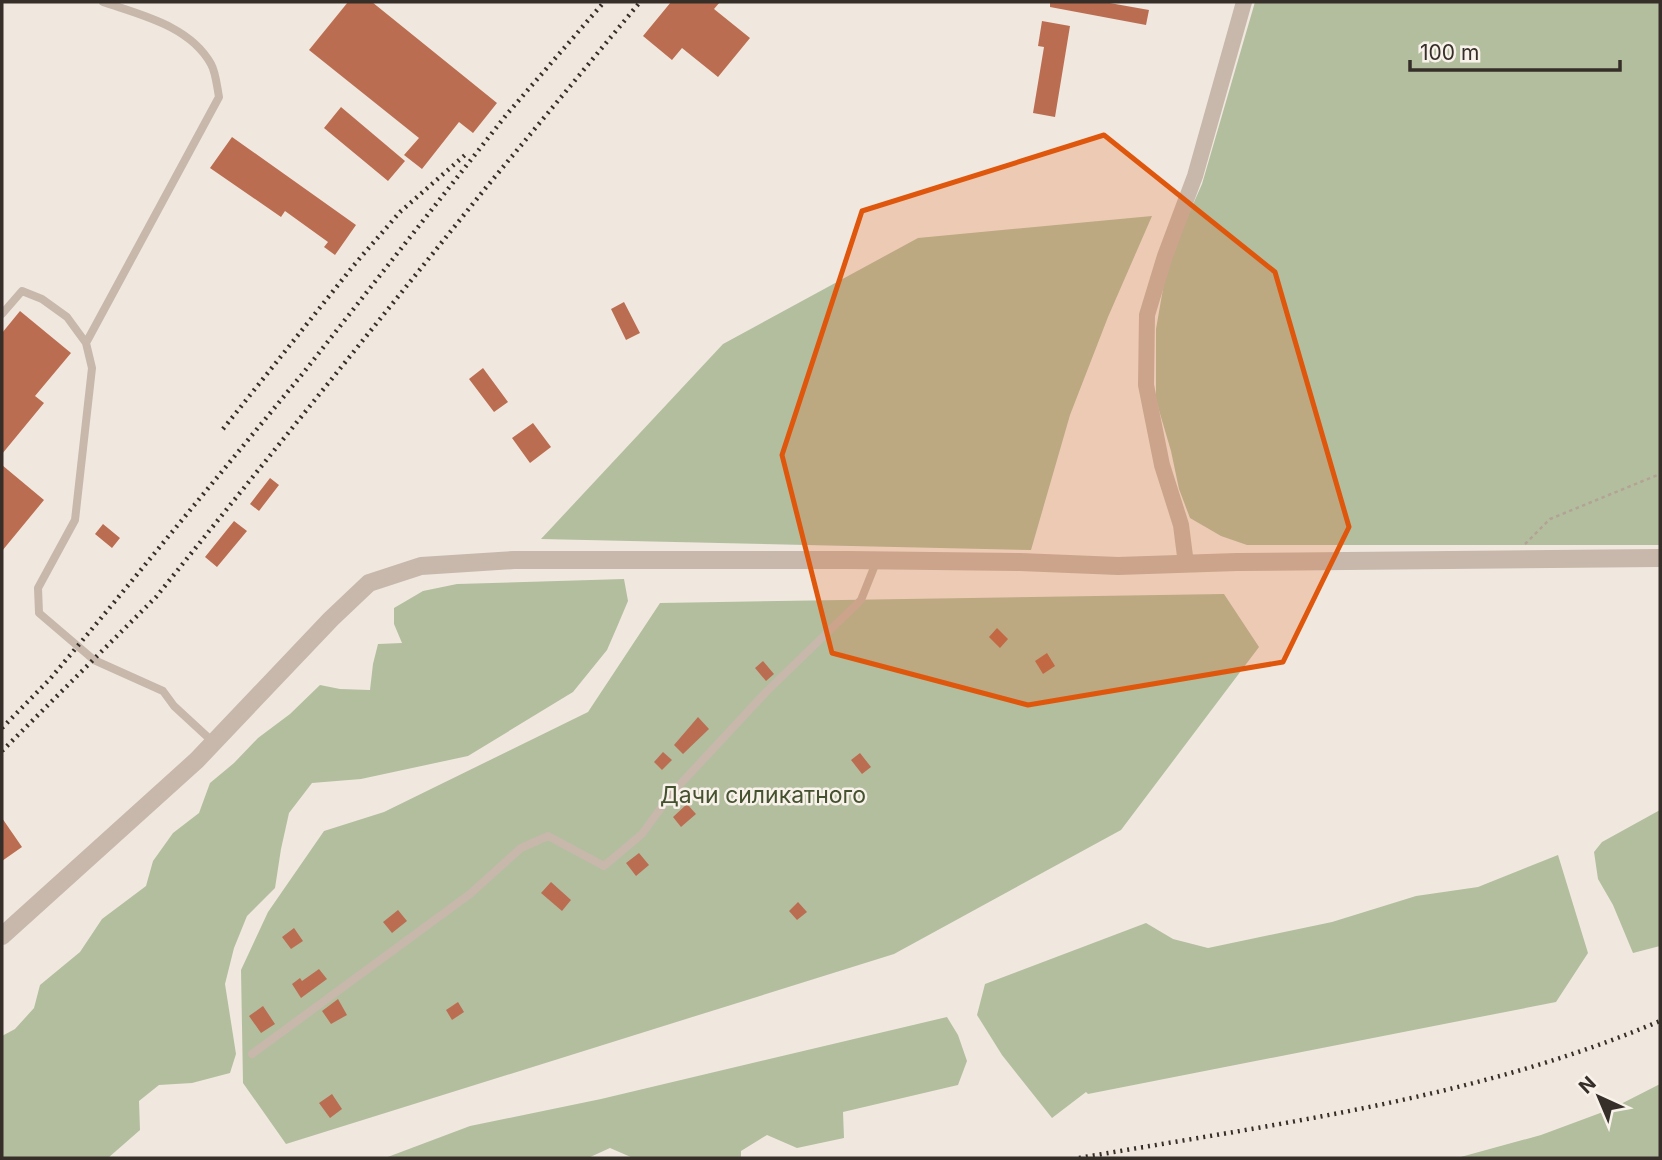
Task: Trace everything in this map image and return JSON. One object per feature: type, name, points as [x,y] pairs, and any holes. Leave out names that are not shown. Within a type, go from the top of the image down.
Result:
[{"type":"street","points":[[1186,564],[1181,525],[1162,465],[1146,385],[1147,315],[1165,256],[1195,176],[1244,2]]},
{"type":"street","points":[[2,936],[214,742],[369,583],[421,566],[514,560],[877,560],[1118,566],[1660,558]]},
{"type":"lane","points":[[86,343],[219,96],[212,65],[188,38],[160,21],[103,2]]},
{"type":"lane","points":[[2,314],[22,291],[42,299],[67,317],[86,343],[92,368],[75,520],[37,588],[39,612],[94,660],[163,691],[174,706],[214,742]]},
{"type":"lane","points":[[252,1054],[470,894],[521,848],[548,836],[604,866],[642,834],[672,793],[767,691],[861,600],[877,560]]},
{"type":"path","points":[[1509,559],[1550,519],[1660,474]]},
{"type":"highlighted area","points":[[1104,135],[1275,272],[1349,527],[1283,662],[1028,705],[832,653],[782,455],[862,211]]},
{"type":"green space","points":[[1255,2],[1660,2],[1660,545],[1247,545],[1221,536],[1190,518],[1179,489],[1156,400],[1156,329],[1164,283],[1179,236],[1202,184]]},
{"type":"green space","points":[[1152,216],[1108,317],[1070,415],[1031,550],[541,539],[723,344],[918,238]]},
{"type":"green space","points":[[624,579],[628,601],[607,650],[573,692],[468,756],[361,779],[312,783],[289,813],[275,888],[247,916],[234,948],[225,984],[236,1054],[230,1073],[192,1083],[159,1085],[139,1101],[140,1130],[108,1158],[2,1158],[2,1036],[15,1029],[34,1008],[40,985],[80,952],[102,919],[146,886],[153,861],[173,833],[199,813],[210,783],[320,685],[370,690],[378,644],[402,643],[394,624],[394,608],[423,591],[457,584]]},
{"type":"green space","name":"Дачи силикатного","points":[[1224,594],[1259,647],[1121,830],[894,954],[286,1144],[243,1083],[241,970],[268,912],[324,831],[384,812],[588,712],[660,603]]},
{"type":"green space","points":[[1660,810],[1660,946],[1633,953],[1613,905],[1598,879],[1594,852],[1602,842]]},
{"type":"green space","points":[[1558,855],[1588,953],[1556,1002],[1088,1094],[1086,1092],[1052,1118],[1002,1055],[977,1015],[985,984],[1146,923],[1173,939],[1208,948],[1332,922],[1416,896],[1478,887]]},
{"type":"green space","points":[[947,1017],[958,1035],[967,1061],[958,1085],[843,1112],[844,1138],[797,1148],[767,1135],[741,1151],[741,1158],[633,1158],[610,1148],[588,1158],[385,1158],[470,1126],[601,1099]]},
{"type":"green space","points":[[1660,1084],[1660,1158],[1457,1158],[1541,1135],[1611,1109]]},
{"type":"building","points":[[348,2],[372,2],[497,103],[473,133],[459,122],[422,169],[404,155],[419,138],[309,50]]},
{"type":"building","points":[[671,2],[720,2],[714,9],[750,38],[718,77],[682,48],[672,60],[643,36]]},
{"type":"building","points":[[1050,2],[1104,2],[1149,10],[1146,25],[1050,7]]},
{"type":"building","points":[[1042,21],[1070,26],[1055,117],[1033,113],[1044,47],[1038,46]]},
{"type":"building","points":[[341,107],[405,161],[388,181],[324,128]]},
{"type":"building","points":[[232,137],[356,225],[335,255],[324,247],[328,242],[285,211],[281,217],[210,168]]},
{"type":"building","points":[[624,302],[640,333],[626,340],[611,309]]},
{"type":"building","points":[[20,311],[71,353],[35,396],[44,403],[2,454],[2,333]]},
{"type":"building","points":[[483,368],[508,402],[494,412],[469,379]]},
{"type":"building","points":[[533,423],[551,447],[530,463],[512,438]]},
{"type":"building","points":[[2,465],[44,500],[2,551]]},
{"type":"building","points":[[270,478],[279,485],[259,511],[250,504]]},
{"type":"building","points":[[234,521],[247,531],[217,567],[205,557]]},
{"type":"building","points":[[103,524],[120,538],[112,548],[95,534]]},
{"type":"building","points":[[997,628],[1008,639],[1000,648],[989,637]]},
{"type":"building","points":[[1047,653],[1055,666],[1043,674],[1035,661]]},
{"type":"building","points":[[763,661],[774,674],[766,681],[755,668]]},
{"type":"building","points":[[698,717],[709,729],[683,754],[674,745]]},
{"type":"building","points":[[663,752],[672,760],[662,770],[654,762]]},
{"type":"building","points":[[860,753],[871,767],[862,774],[851,760]]},
{"type":"building","points":[[687,804],[696,814],[681,827],[673,817]]},
{"type":"building","points":[[2,818],[22,847],[2,861]]},
{"type":"building","points":[[639,853],[649,865],[636,876],[626,863]]},
{"type":"building","points":[[551,882],[571,900],[562,911],[541,893]]},
{"type":"building","points":[[798,902],[807,912],[797,920],[789,911]]},
{"type":"building","points":[[398,910],[407,921],[392,933],[383,922]]},
{"type":"building","points":[[294,928],[303,941],[291,949],[282,937]]},
{"type":"building","points":[[319,969],[327,979],[301,998],[292,984],[300,978],[302,981]]},
{"type":"building","points":[[338,999],[347,1015],[331,1024],[322,1011]]},
{"type":"building","points":[[458,1002],[464,1012],[452,1020],[446,1010]]},
{"type":"building","points":[[263,1006],[275,1024],[261,1033],[249,1016]]},
{"type":"building","points":[[332,1094],[342,1109],[330,1118],[319,1103]]},
{"type":"railway","points":[[2,728],[50,679],[102,617],[304,372],[507,114],[604,2]]},
{"type":"railway","points":[[2,751],[156,597],[484,190],[640,2]]},
{"type":"railway","points":[[223,429],[354,265],[400,212],[465,155]]},
{"type":"railway","points":[[1079,1158],[1300,1120],[1447,1090],[1519,1071],[1660,1021]]}]
